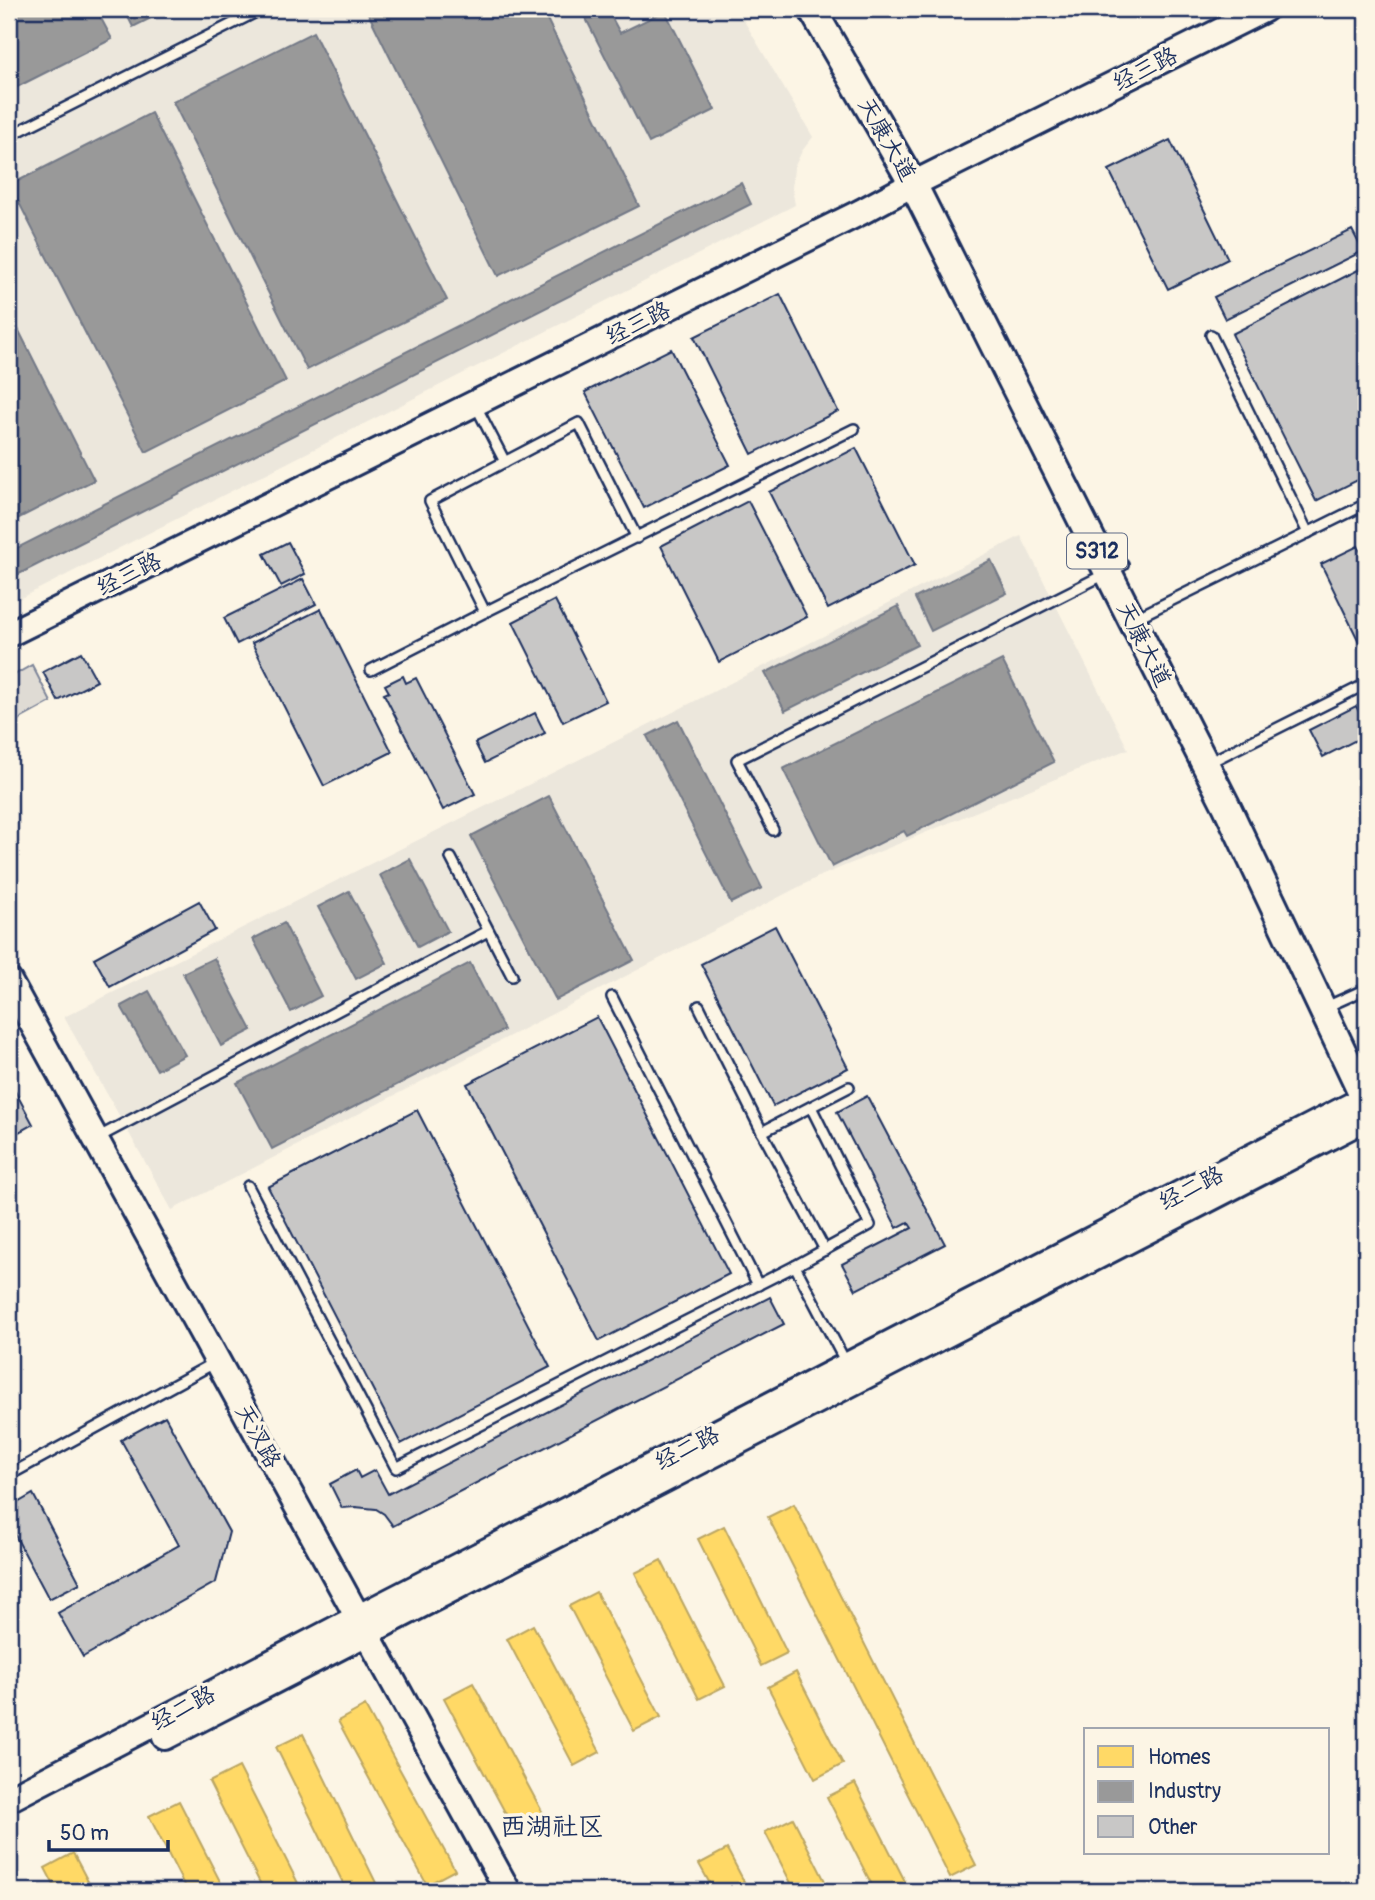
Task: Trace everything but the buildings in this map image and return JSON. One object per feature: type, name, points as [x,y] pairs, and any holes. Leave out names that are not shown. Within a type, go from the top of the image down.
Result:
[{"type":"main road","name":"天康大道","points":[[812,9],[921,180]]},
{"type":"main road","name":"天康大道","points":[[832,9],[1213,760],[1330,1005],[1366,1104]]},
{"type":"main road","name":"天康大道","points":[[1330,1005],[1366,1060]]},
{"type":"street","name":"经三路","points":[[9,634],[1265,9]]},
{"type":"street","name":"天汊路","points":[[9,981],[508,1891]]},
{"type":"street","name":"经二路","points":[[9,1799],[361,1625],[852,1373],[1366,1104]]},
{"type":"street","name":"经二路","points":[[9,1818],[361,1625]]},
{"type":"lane","points":[[9,136],[262,9]]},
{"type":"lane","points":[[1212,335],[1308,533]]},
{"type":"lane","points":[[475,404],[505,462]]},
{"type":"lane","points":[[485,611],[430,501],[579,424],[637,538]]},
{"type":"lane","points":[[371,670],[854,429]]},
{"type":"lane","points":[[1139,616],[1366,505]]},
{"type":"lane","points":[[773,830],[737,760],[1115,568]]},
{"type":"lane","points":[[1213,760],[1366,684]]},
{"type":"lane","points":[[451,858],[512,976]]},
{"type":"lane","points":[[95,1139],[488,931]]},
{"type":"lane","points":[[1330,1005],[1366,989]]},
{"type":"lane","points":[[612,997],[758,1285]]},
{"type":"lane","points":[[699,1006],[825,1251]]},
{"type":"lane","points":[[762,1132],[849,1087]]},
{"type":"lane","points":[[248,1186],[396,1468],[870,1226],[811,1107]]},
{"type":"lane","points":[[795,1266],[852,1373]]},
{"type":"lane","points":[[9,1475],[216,1361]]},
{"type":"shaded area","points":[[9,9],[737,9],[813,137],[794,168],[792,188],[795,205],[9,604]]},
{"type":"shaded area","points":[[1021,536],[1128,749],[818,877],[172,1210],[64,1017]]},
{"type":"shaded area","points":[[32,665],[51,702],[9,725],[9,678]]},
{"type":"district","name":"西湖社区","points":[[552,1827]]}]
